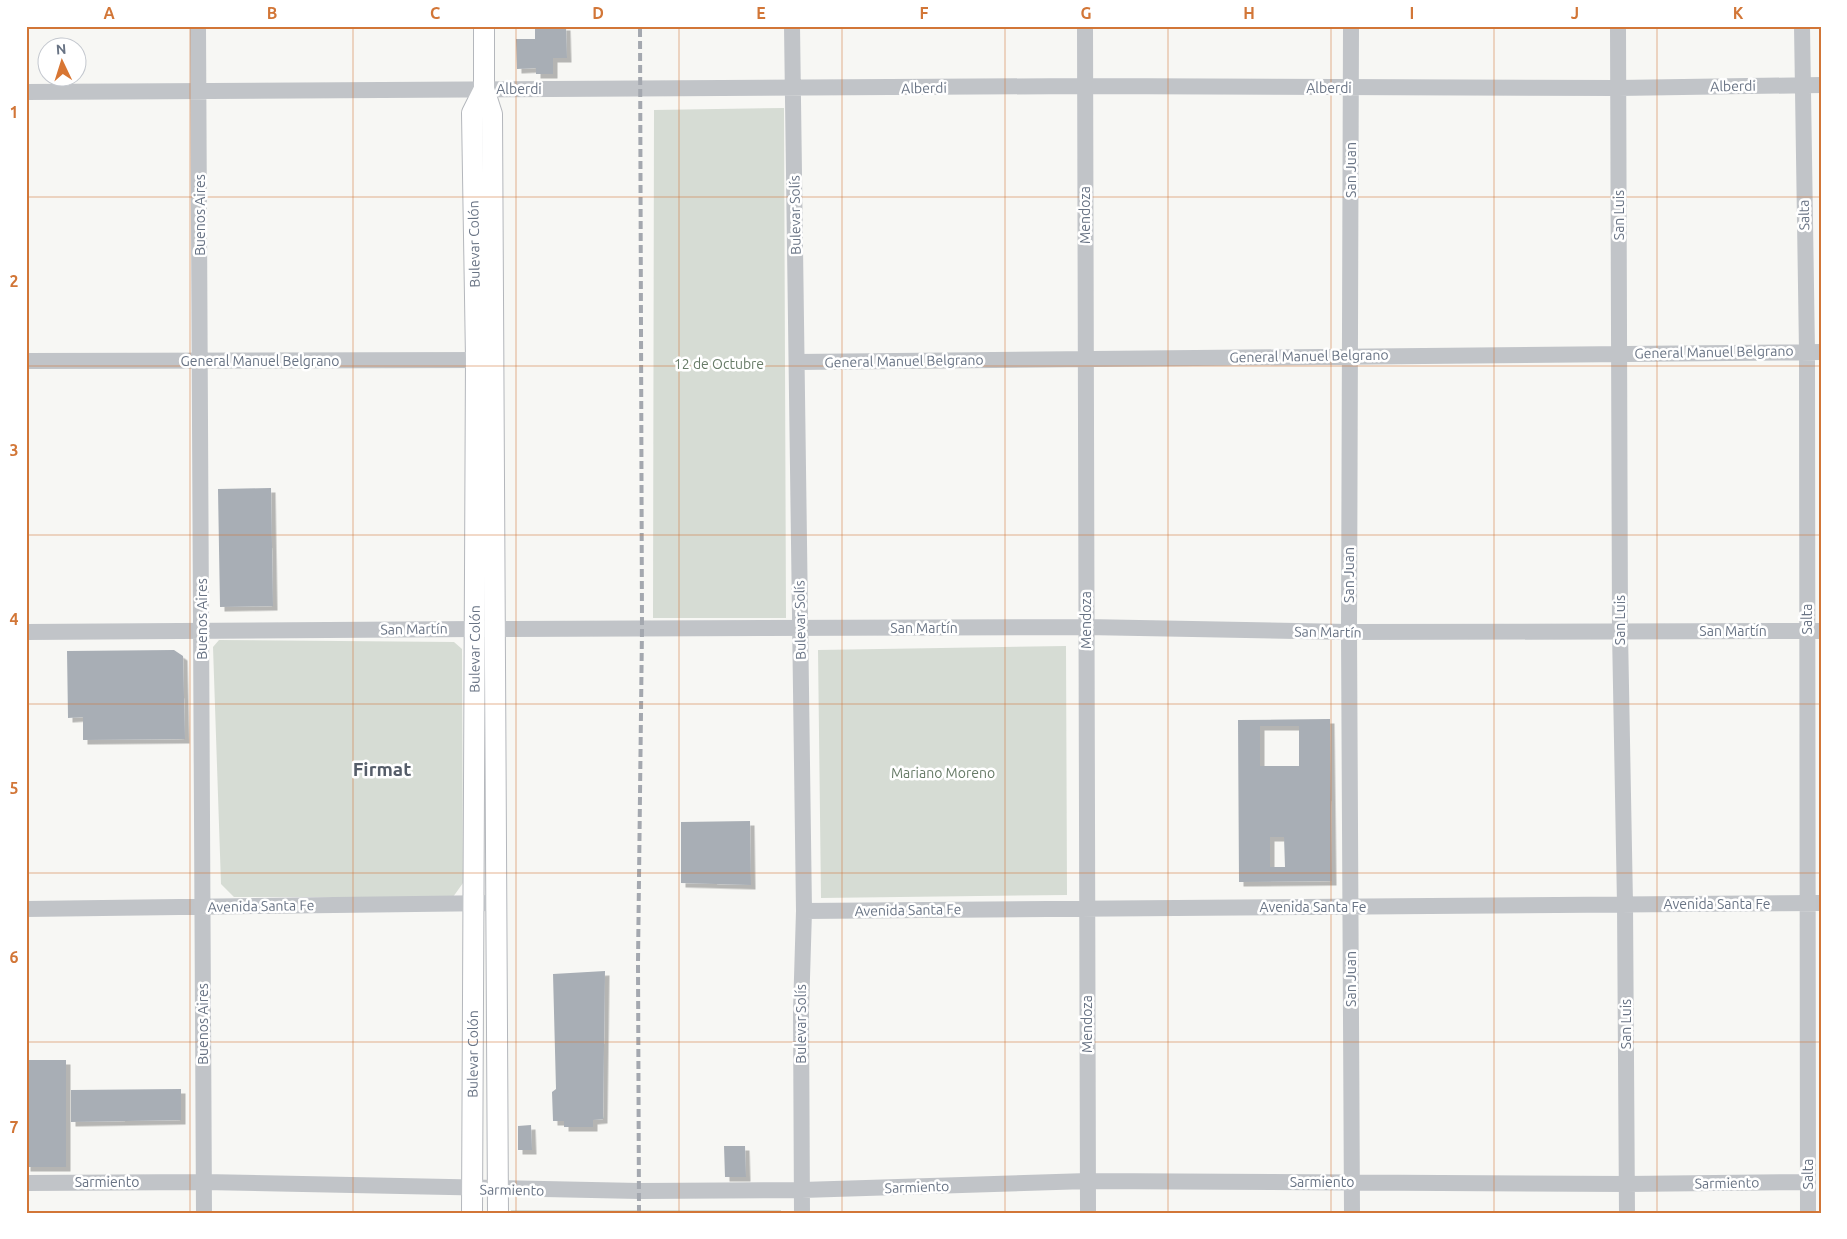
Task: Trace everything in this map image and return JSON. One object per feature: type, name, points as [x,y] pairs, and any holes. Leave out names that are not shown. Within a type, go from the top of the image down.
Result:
[{"type":"main road","name":"Bulevar Colón","points":[[484,26],[484,89],[472,113],[494,629],[498,1213]]},
{"type":"main road","name":"Bulevar Colón","points":[[472,1213],[474,629],[484,360]]},
{"type":"street","name":"Buenos Aires","points":[[198,26],[204,1213]]},
{"type":"street","name":"Bulevar Solís","points":[[792,26],[804,911],[800,1011],[802,1213]]},
{"type":"street","name":"Mendoza","points":[[1085,26],[1088,1213]]},
{"type":"street","name":"San Juan","points":[[1351,26],[1351,356],[1348,632],[1352,1213]]},
{"type":"street","name":"San Luis","points":[[1618,26],[1620,632],[1625,904],[1627,1213]]},
{"type":"street","name":"Salta","points":[[1802,26],[1802,85],[1814,351],[1815,1109],[1808,1182],[1808,1213]]},
{"type":"street","name":"Alberdi","points":[[26,92],[1084,86],[1618,88],[1821,84]]},
{"type":"street","name":"General Manuel Belgrano","points":[[797,362],[1814,351]]},
{"type":"street","name":"General Manuel Belgrano","points":[[26,361],[484,360]]},
{"type":"street","name":"San Martín","points":[[26,632],[1086,627],[1348,632],[1814,631]]},
{"type":"street","name":"Avenida Santa Fe","points":[[26,909],[496,903]]},
{"type":"street","name":"Avenida Santa Fe","points":[[804,911],[1814,903]]},
{"type":"street","name":"Sarmiento","points":[[26,1183],[204,1182],[498,1190],[639,1191],[802,1190],[1088,1182],[1627,1184],[1808,1182]]},
{"type":"green space","name":"12 de Octubre","points":[[784,108],[786,618],[653,618],[654,110]]},
{"type":"green space","points":[[219,640],[454,642],[462,649],[463,883],[453,897],[234,897],[221,884],[213,647]]},
{"type":"green space","name":"Mariano Moreno","points":[[1066,646],[1067,895],[821,898],[818,650]]},
{"type":"green space","points":[[511,1210],[781,1210],[781,1213],[511,1213]]},
{"type":"building","points":[[535,26],[566,26],[567,58],[553,58],[553,74],[536,74],[536,68],[517,69],[516,39],[535,39]]},
{"type":"building","points":[[271,488],[273,606],[220,607],[218,489]]},
{"type":"building","points":[[174,650],[183,656],[185,739],[83,740],[83,717],[68,718],[67,651]]},
{"type":"building","points":[[1330,719],[1332,881],[1239,882],[1238,720]],"holes":[[[1260,726],[1299,726],[1299,766],[1260,766]],[[1270,837],[1284,837],[1285,867],[1270,867]]]},
{"type":"building","points":[[750,821],[751,885],[681,883],[681,822]]},
{"type":"building","points":[[605,971],[603,1119],[593,1120],[593,1127],[564,1127],[564,1121],[553,1121],[552,1092],[556,1089],[553,974]]},
{"type":"building","points":[[26,1060],[66,1060],[66,1167],[26,1167]]},
{"type":"building","points":[[181,1089],[181,1120],[71,1122],[71,1090]]},
{"type":"building","points":[[531,1125],[532,1150],[518,1150],[518,1126]]},
{"type":"building","points":[[724,1146],[745,1146],[746,1177],[725,1177]]},
{"type":"railway","points":[[639,1213],[638,962],[642,629],[640,26]]},
{"type":"district","name":"Firmat","points":[[382,769]]}]
